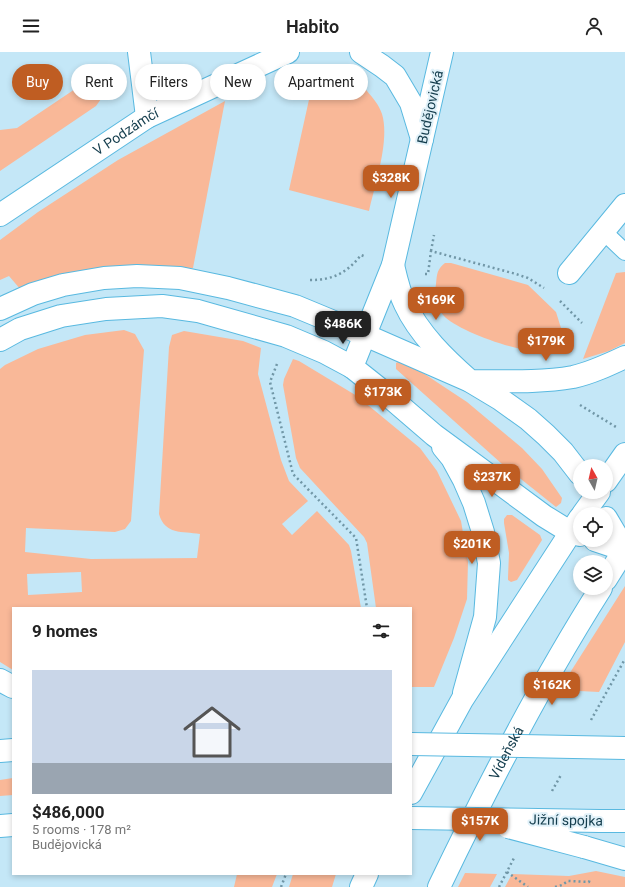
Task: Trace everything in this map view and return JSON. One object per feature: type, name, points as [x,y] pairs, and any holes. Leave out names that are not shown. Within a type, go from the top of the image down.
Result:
[{"type":"main road","points":[[139,52],[147,117]]},
{"type":"main road","points":[[361,52],[395,76],[411,103],[422,141]]},
{"type":"main road","name":"Budějovická","points":[[352,367],[393,265],[442,52]]},
{"type":"main road","name":"V Podzámčí","points":[[0,215],[147,117],[289,53]]},
{"type":"main road","points":[[569,273],[625,205]]},
{"type":"main road","points":[[393,265],[405,304],[415,321],[447,360],[470,381],[524,382],[573,376],[605,366],[625,357]]},
{"type":"main road","points":[[0,309],[33,294],[63,285],[104,278],[137,276],[180,278],[228,288],[288,304],[365,335],[470,381],[500,399],[528,419],[563,452],[573,465]]},
{"type":"main road","points":[[0,340],[20,329],[61,316],[106,309],[162,306],[198,311],[286,336],[324,352],[352,367],[434,435],[544,516],[573,527]]},
{"type":"main road","points":[[434,435],[452,458],[474,503],[483,532],[489,563],[485,617],[462,700]]},
{"type":"main road","points":[[613,473],[625,454]]},
{"type":"main road","points":[[613,530],[625,550]]},
{"type":"main road","points":[[412,791],[462,700],[573,534]]},
{"type":"main road","points":[[613,546],[625,550]]},
{"type":"main road","points":[[613,569],[625,550]]},
{"type":"main road","name":"Vídeňská","points":[[439,887],[485,794],[526,717],[596,595]]},
{"type":"main road","points":[[0,680],[12,686]]},
{"type":"main road","points":[[412,744],[625,748]]},
{"type":"main road","points":[[0,751],[12,750]]},
{"type":"main road","name":"Jižní spojka","points":[[412,818],[625,821]]},
{"type":"main road","points":[[474,818],[625,859]]},
{"type":"main road","points":[[0,826],[12,825]]},
{"type":"main road","points":[[360,887],[366,875]]},
{"type":"lane","points":[[604,232],[625,252]]},
{"type":"path","points":[[428,274],[434,235]]},
{"type":"path","points":[[431,251],[473,261],[528,278],[546,289]]},
{"type":"path","points":[[308,280],[319,280],[335,277],[352,266],[361,255]]},
{"type":"path","points":[[558,298],[582,323]]},
{"type":"path","points":[[279,360],[270,382],[293,474],[356,538],[367,607]]},
{"type":"path","points":[[577,403],[620,430]]},
{"type":"path","points":[[507,872],[528,887]]},
{"type":"path","points":[[282,887],[286,875]]},
{"type":"path","points":[[555,887],[562,886],[568,881],[589,882],[590,878],[584,876]]},
{"type":"shaded area","points":[[71,92],[71,100],[100,100],[96,106],[0,171],[0,130],[17,128],[59,100],[63,100],[63,97]]},
{"type":"shaded area","points":[[368,92],[374,99],[382,114],[384,125],[381,162],[369,211],[289,190],[309,100],[368,100]]},
{"type":"shaded area","points":[[225,101],[193,268],[138,266],[21,290],[9,276],[0,280],[0,240],[38,212],[118,160]]},
{"type":"shaded area","points":[[445,263],[451,263],[528,285],[556,312],[561,328],[554,340],[544,349],[523,349],[508,346],[476,335],[451,322],[444,316],[437,305],[435,288],[440,267]]},
{"type":"shaded area","points":[[625,272],[625,343],[609,351],[583,359],[616,273]]},
{"type":"shaded area","points":[[124,330],[135,334],[144,350],[131,521],[125,529],[115,532],[26,528],[25,552],[91,559],[197,558],[200,534],[170,529],[165,526],[159,514],[169,347],[172,335],[184,331],[243,341],[261,348],[258,374],[281,460],[289,481],[308,501],[282,524],[292,535],[317,511],[349,545],[361,607],[12,607],[12,669],[0,662],[0,369],[5,365],[38,349],[85,335]],"holes":[[[81,572],[82,592],[28,595],[27,574]]]},
{"type":"shaded area","points":[[293,359],[299,361],[357,396],[420,448],[437,471],[461,521],[468,562],[467,599],[454,638],[434,687],[412,687],[412,607],[376,607],[367,543],[364,537],[300,468],[296,458],[283,385],[284,379]]},
{"type":"shaded area","points":[[400,361],[420,371],[467,402],[522,448],[542,469],[562,498],[561,503],[556,507],[502,464],[396,369],[396,363]]},
{"type":"shaded area","points":[[507,515],[512,515],[540,535],[542,540],[517,580],[511,582],[508,580],[509,553],[504,523],[504,519]]},
{"type":"shaded area","points":[[625,586],[625,642],[599,692],[559,690]]},
{"type":"shaded area","points":[[12,778],[12,795],[0,796],[0,780]]},
{"type":"shaded area","points":[[596,871],[625,877],[625,887],[505,887],[512,874],[569,876]]},
{"type":"shaded area","points":[[465,873],[497,874],[490,887],[458,887]]},
{"type":"shaded area","points":[[237,875],[277,875],[272,887],[234,887]]},
{"type":"shaded area","points":[[293,875],[336,875],[332,887],[289,887]]}]
